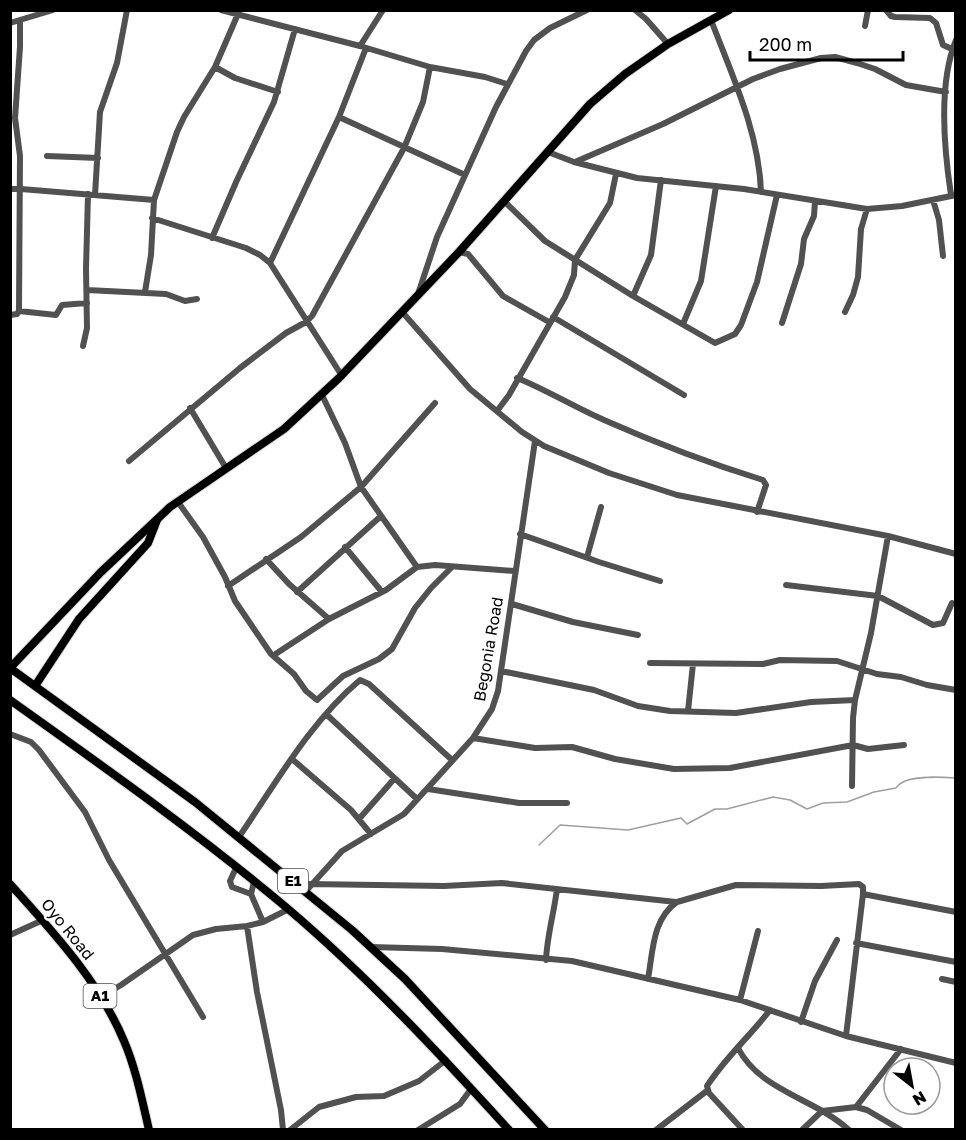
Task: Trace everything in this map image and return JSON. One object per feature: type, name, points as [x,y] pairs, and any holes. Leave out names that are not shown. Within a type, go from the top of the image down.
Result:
[{"type":"highway","points":[[35,686],[79,619],[151,538],[158,520]]},
{"type":"highway","name":"E1","points":[[10,668],[308,888],[371,947],[459,1036],[545,1130]]},
{"type":"highway","name":"E1","points":[[11,701],[236,867],[289,909],[347,962],[446,1060],[509,1130]]},
{"type":"highway","name":"Oyo Road","points":[[10,884],[80,965],[98,993],[124,1040],[135,1071],[149,1130]]},
{"type":"main road","points":[[10,668],[101,572],[178,502],[284,429],[342,376],[459,252],[590,104],[625,74],[668,44],[729,10]]},
{"type":"street","points":[[10,23],[20,22],[53,10]]},
{"type":"street","points":[[83,346],[87,338],[91,194],[98,158],[100,112],[117,63],[127,10]]},
{"type":"street","points":[[221,10],[430,67],[484,77],[507,84]]},
{"type":"street","points":[[270,263],[339,117],[371,31],[383,10]]},
{"type":"street","points":[[417,297],[438,237],[465,175],[507,84],[526,51],[534,40],[550,28],[587,10]]},
{"type":"street","points":[[635,10],[668,44]]},
{"type":"street","points":[[866,26],[868,10]]},
{"type":"street","points":[[886,10],[895,17],[930,18],[936,23],[943,45],[952,49]]},
{"type":"street","points":[[145,292],[151,255],[154,200],[177,132],[215,68],[238,14]]},
{"type":"street","points":[[711,20],[737,88],[758,155],[760,192]]},
{"type":"street","points":[[19,311],[21,189],[15,118],[21,47],[20,22]]},
{"type":"street","points":[[212,238],[278,92],[295,29]]},
{"type":"street","points":[[366,48],[371,31]]},
{"type":"street","points":[[548,152],[616,174],[760,192],[867,209],[902,206],[953,195],[944,137],[946,92],[952,49],[956,40]]},
{"type":"street","points":[[574,162],[663,124],[780,69],[829,57],[875,69],[910,86],[946,92]]},
{"type":"street","points":[[129,460],[240,368],[286,333],[306,322],[315,312],[404,148],[423,102],[430,67]]},
{"type":"street","points":[[215,68],[243,81],[278,92]]},
{"type":"street","points":[[339,117],[465,175]]},
{"type":"street","points":[[47,156],[98,158]]},
{"type":"street","points":[[497,411],[509,395],[565,297],[574,274],[575,260],[610,203],[616,174]]},
{"type":"street","points":[[633,296],[651,255],[661,180]]},
{"type":"street","points":[[683,324],[701,281],[716,186]]},
{"type":"street","points":[[10,189],[154,200]]},
{"type":"street","points":[[504,201],[545,241],[711,342],[719,343],[738,330],[757,282],[777,195]]},
{"type":"street","points":[[933,200],[939,220],[943,255]]},
{"type":"street","points":[[782,322],[801,264],[804,239],[814,216],[815,201]]},
{"type":"street","points":[[845,312],[858,277],[861,229],[867,209]]},
{"type":"street","points":[[152,218],[246,248],[270,263],[342,376]]},
{"type":"street","points":[[459,252],[468,254],[495,288],[509,300],[551,319],[684,395]]},
{"type":"street","points":[[10,255],[19,255]]},
{"type":"street","points":[[87,290],[166,294],[185,301],[197,299]]},
{"type":"street","points":[[10,315],[17,314],[19,311],[56,315],[62,305],[87,303]]},
{"type":"street","points":[[402,313],[470,389],[544,446],[609,473],[677,495],[888,536],[956,554]]},
{"type":"street","points":[[517,378],[549,391],[601,419],[649,440],[708,464],[763,480],[766,485],[757,512]]},
{"type":"street","points":[[322,395],[345,443],[361,487],[417,567]]},
{"type":"street","points":[[228,586],[301,537],[361,487],[435,403]]},
{"type":"street","points":[[190,408],[226,468]]},
{"type":"street","name":"Begonia Road","points":[[308,888],[342,852],[397,820],[473,738],[496,701],[535,441]]},
{"type":"street","points":[[178,502],[203,537],[235,601],[271,654],[294,674],[314,699],[320,699],[343,676],[379,659],[392,649],[416,608],[431,588],[453,567]]},
{"type":"street","points":[[587,557],[601,507]]},
{"type":"street","points":[[297,592],[381,516]]},
{"type":"street","points":[[520,534],[660,581]]},
{"type":"street","points":[[852,786],[855,700],[878,596],[888,536]]},
{"type":"street","points":[[345,547],[382,592]]},
{"type":"street","points":[[266,559],[297,592],[329,619]]},
{"type":"street","points":[[274,655],[329,619],[360,601],[382,592],[417,567],[435,565],[514,571]]},
{"type":"street","points":[[786,585],[878,596],[933,625],[943,623],[952,603]]},
{"type":"street","points":[[512,604],[573,622],[638,635]]},
{"type":"street","points":[[650,663],[763,664],[780,660],[837,661],[863,670],[956,690]]},
{"type":"street","points":[[688,711],[693,664]]},
{"type":"street","points":[[501,671],[594,690],[639,706],[688,711],[736,713],[811,702],[855,700]]},
{"type":"street","points":[[239,837],[326,714],[360,680],[365,681],[452,760]]},
{"type":"street","points":[[326,714],[417,800]]},
{"type":"street","points":[[10,734],[31,742],[39,750],[85,812],[109,860],[202,1017]]},
{"type":"street","points":[[473,738],[535,748],[572,747],[615,759],[674,769],[730,768],[853,745],[868,749],[904,745]]},
{"type":"street","points":[[292,759],[359,819],[371,834]]},
{"type":"street","points":[[359,819],[394,779]]},
{"type":"street","points":[[428,789],[519,803],[567,803]]},
{"type":"street","points":[[236,867],[230,881],[232,887],[251,894]]},
{"type":"street","points":[[254,882],[251,894],[263,922]]},
{"type":"street","points":[[308,888],[502,883],[677,902]]},
{"type":"street","points":[[648,979],[660,920],[677,902],[736,885],[859,884],[863,887],[863,894],[846,1036]]},
{"type":"street","points":[[546,960],[557,889]]},
{"type":"street","points":[[863,894],[956,912]]},
{"type":"street","points":[[98,993],[110,992],[193,935],[263,922],[289,909]]},
{"type":"street","points":[[10,935],[43,920]]},
{"type":"street","points":[[247,926],[256,992],[281,1110],[283,1130]]},
{"type":"street","points":[[740,1000],[758,931]]},
{"type":"street","points":[[801,1022],[815,981],[837,940]]},
{"type":"street","points":[[856,943],[956,962]]},
{"type":"street","points":[[371,947],[489,953],[572,962],[740,1000],[846,1036],[956,1063]]},
{"type":"street","points":[[942,979],[956,982]]},
{"type":"street","points":[[743,1130],[707,1086],[716,1071],[770,1010]]},
{"type":"street","points":[[738,1048],[751,1068],[773,1084],[807,1101],[849,1130]]},
{"type":"street","points":[[856,1107],[901,1049]]},
{"type":"street","points":[[290,1130],[319,1107],[356,1097],[384,1096],[419,1081],[446,1060]]},
{"type":"street","points":[[418,1130],[430,1127],[460,1104],[471,1089]]},
{"type":"street","points":[[657,1130],[708,1090]]},
{"type":"street","points":[[802,1130],[822,1112],[856,1107],[867,1110],[901,1130]]},
{"type":"waterway","points":[[539,845],[560,825],[628,830],[681,818],[687,824],[715,809],[727,809],[773,797],[790,800],[807,809],[823,803],[847,802],[874,792],[896,788],[907,780],[915,778],[956,778]]}]
